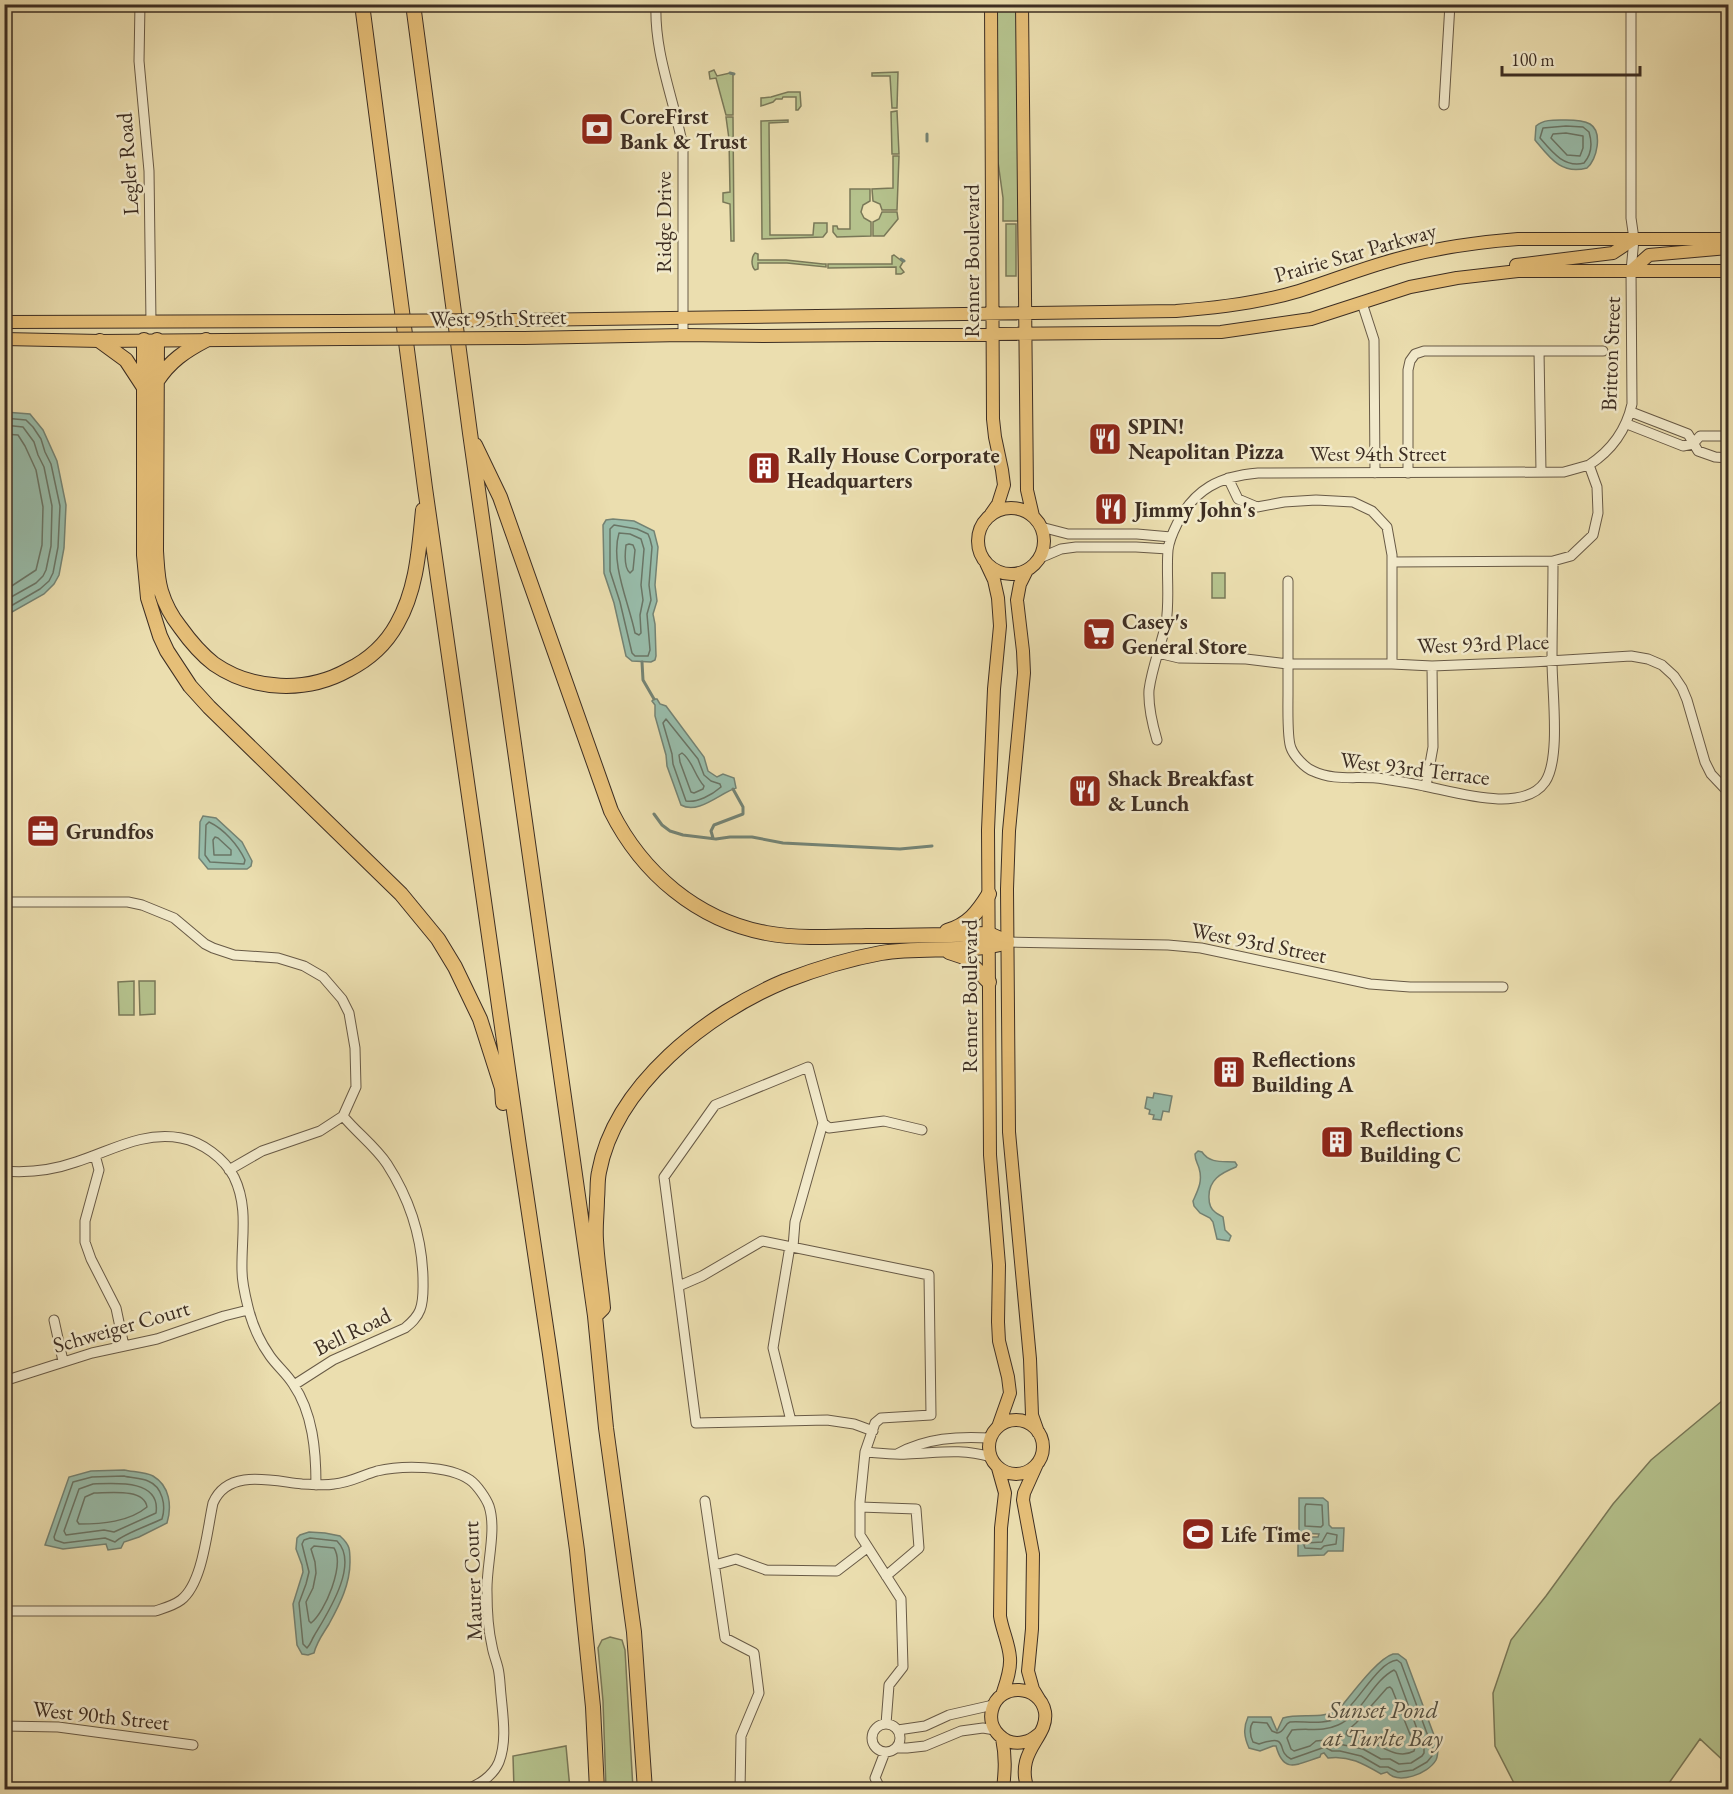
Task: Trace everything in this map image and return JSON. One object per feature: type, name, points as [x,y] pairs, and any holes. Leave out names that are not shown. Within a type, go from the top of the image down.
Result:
[{"type":"highway","points":[[362,4],[425,488],[577,1550],[592,1696],[597,1790]]},
{"type":"highway","points":[[414,4],[470,433],[595,1316],[606,1428],[634,1632],[645,1790]]},
{"type":"highway","points":[[151,340],[157,381],[156,551],[161,592],[189,640],[214,663],[241,677],[268,685],[284,686],[312,683],[339,675],[366,659],[378,649],[397,626],[410,594],[417,572],[425,488]]},
{"type":"highway","points":[[151,340],[144,387],[146,578],[154,618],[167,651],[190,686],[209,707],[401,894],[438,939],[455,967],[480,1019],[502,1088],[508,1130],[519,1146]]},
{"type":"highway","points":[[157,381],[166,366],[190,348],[206,340]]},
{"type":"highway","points":[[100,341],[126,360],[144,387]]},
{"type":"highway","points":[[470,433],[500,497],[611,811],[622,832],[655,874],[671,889],[706,911],[726,921],[767,933],[820,937],[934,935],[1007,942]]},
{"type":"highway","points":[[934,935],[954,929],[969,921],[978,912],[989,894]]},
{"type":"highway","points":[[595,1316],[603,1308],[596,1238],[598,1173],[613,1129],[633,1096],[658,1067],[697,1033],[725,1013],[784,982],[850,960],[884,953],[942,949],[989,941]]},
{"type":"highway","points":[[942,949],[964,957],[990,982]]},
{"type":"main road","name":"Renner Boulevard","points":[[991,4],[994,429],[1004,485],[1000,499],[991,514]]},
{"type":"main road","points":[[1022,4],[1026,490],[1033,516],[1041,527],[1045,541],[1040,558],[1028,570],[1006,574],[986,563],[978,541],[981,526],[991,514],[998,510],[1013,508],[1033,516]]},
{"type":"main road","points":[[993,335],[1173,334],[1261,328],[1311,319],[1420,285],[1521,264],[1613,254],[1634,238]]},
{"type":"main road","name":"Prairie Star Parkway","points":[[993,312],[1198,310],[1251,302],[1297,291],[1402,257],[1455,246],[1518,239],[1728,238]]},
{"type":"main road","points":[[1631,271],[1649,255],[1728,248]]},
{"type":"main road","points":[[1465,277],[1518,271],[1728,271]]},
{"type":"main road","name":"West 95th Street","points":[[4,321],[521,320],[993,312]]},
{"type":"main road","points":[[151,322],[151,340]]},
{"type":"main road","name":"West 95th Street","points":[[4,339],[100,341],[683,335],[993,335]]},
{"type":"main road","name":"Renner Boulevard","points":[[986,563],[994,580],[1000,626],[994,689],[989,818],[990,1155],[999,1265],[999,1341],[1010,1385],[1008,1403],[998,1427]]},
{"type":"main road","name":"Renner Boulevard","points":[[1028,570],[1020,584],[1017,600],[1024,672],[1009,831],[1007,889],[1009,1132],[1030,1359],[1032,1415],[1038,1432]]},
{"type":"main road","points":[[1002,1695],[1010,1663],[1000,1616],[1001,1528],[1005,1493],[989,1446],[990,1438],[998,1427],[1018,1420],[1032,1425],[1038,1432],[1042,1451],[1023,1500],[1033,1554],[1032,1629],[1028,1671],[1033,1689],[1045,1712],[1045,1720],[1040,1733],[1025,1762],[1024,1775],[1028,1790]]},
{"type":"main road","points":[[994,1462],[1009,1473],[1016,1474],[1025,1473],[1036,1464]]},
{"type":"main road","points":[[1003,1790],[1006,1769],[1005,1752],[991,1717],[993,1705],[1008,1691],[1023,1690],[1039,1699]]},
{"type":"main road","points":[[999,1734],[1015,1743],[1022,1743],[1040,1733]]},
{"type":"street","name":"Legler Road","points":[[140,4],[139,61],[149,171],[151,322]]},
{"type":"street","name":"Ridge Drive","points":[[656,4],[657,44],[683,147],[683,335]]},
{"type":"street","points":[[1444,105],[1450,4]]},
{"type":"street","name":"Britton Street","points":[[1589,465],[1619,438],[1631,412],[1633,382],[1631,271],[1634,238],[1631,218],[1631,4]]},
{"type":"street","points":[[1362,303],[1374,340],[1374,473]]},
{"type":"street","points":[[1408,473],[1408,370],[1415,354],[1424,351],[1603,351]]},
{"type":"street","points":[[1539,351],[1541,472]]},
{"type":"street","points":[[1631,412],[1688,434],[1698,451],[1715,457],[1728,458]]},
{"type":"street","points":[[1627,424],[1683,446],[1693,444],[1700,436],[1728,436]]},
{"type":"street","points":[[1392,562],[1553,561],[1571,556],[1593,535],[1598,513],[1597,487],[1589,465]]},
{"type":"street","name":"West 94th Street","points":[[1157,740],[1150,710],[1149,692],[1151,676],[1166,622],[1168,549],[1171,537],[1183,513],[1196,497],[1213,484],[1242,474],[1258,473],[1564,472],[1589,465]]},
{"type":"street","points":[[1228,478],[1238,499],[1257,507],[1284,502],[1353,502],[1372,511],[1387,527],[1392,562],[1392,664]]},
{"type":"street","points":[[1041,527],[1068,534],[1137,534],[1171,537]]},
{"type":"street","points":[[1040,558],[1071,547],[1168,549]]},
{"type":"street","points":[[1552,661],[1553,561]]},
{"type":"street","points":[[1288,581],[1288,664]]},
{"type":"street","name":"West 93rd Place","points":[[1158,653],[1179,658],[1246,659],[1288,664],[1432,666],[1631,656],[1648,659],[1662,665],[1674,676],[1682,688],[1705,762],[1728,792]]},
{"type":"street","name":"West 93rd Terrace","points":[[1288,664],[1288,715],[1291,748],[1311,771],[1335,778],[1381,778],[1426,786],[1458,795],[1503,799],[1526,796],[1536,792],[1550,773],[1554,750],[1552,661]]},
{"type":"street","points":[[1426,786],[1433,747],[1432,666]]},
{"type":"street","points":[[4,902],[128,902],[142,905],[174,918],[213,948],[234,955],[280,958],[304,966],[323,977],[342,999],[349,1013],[355,1048],[356,1087],[343,1116],[320,1131],[262,1151],[229,1170]]},
{"type":"street","name":"West 93rd Street","points":[[1007,942],[1168,945],[1200,948],[1370,984],[1410,987],[1503,987]]},
{"type":"street","points":[[791,1422],[773,1348],[795,1222],[823,1123],[808,1067],[715,1105],[664,1177],[696,1423],[791,1422],[826,1420],[854,1424],[873,1431]]},
{"type":"street","name":"Bell Road","points":[[294,1385],[333,1360],[405,1328],[420,1311],[423,1297],[423,1263],[419,1240],[406,1200],[380,1155],[343,1116]]},
{"type":"street","points":[[823,1123],[830,1128],[884,1121],[922,1130]]},
{"type":"street","points":[[4,1171],[24,1172],[51,1169],[143,1138],[171,1137],[188,1140],[204,1147],[220,1159],[238,1187],[244,1212],[242,1273],[248,1310],[270,1356],[294,1385],[305,1408],[312,1433],[316,1485]]},
{"type":"street","points":[[95,1155],[99,1170],[84,1221],[84,1242],[116,1308],[124,1346]]},
{"type":"street","points":[[679,1286],[702,1276],[762,1241],[930,1275],[931,1415],[881,1418],[876,1423],[865,1452],[860,1535],[901,1599],[903,1667],[889,1685],[886,1724]]},
{"type":"street","name":"Schweiger Court","points":[[4,1380],[63,1361],[157,1339],[248,1310]]},
{"type":"street","points":[[54,1320],[63,1361]]},
{"type":"street","points":[[896,1454],[910,1447],[941,1438],[960,1436],[990,1438]]},
{"type":"street","points":[[865,1452],[896,1454],[962,1451],[972,1452],[994,1462]]},
{"type":"street","name":"Maurer Court","points":[[4,1611],[155,1611],[171,1607],[186,1596],[199,1572],[215,1497],[223,1487],[236,1480],[334,1484],[389,1469],[441,1469],[471,1480],[488,1505],[491,1521],[487,1575],[488,1621],[491,1645],[499,1670],[504,1735],[498,1764],[487,1778],[465,1790]]},
{"type":"street","points":[[705,1501],[725,1638],[754,1653],[759,1693],[741,1736],[740,1790]]},
{"type":"street","points":[[860,1507],[916,1509],[919,1548],[886,1576]]},
{"type":"street","points":[[715,1566],[736,1559],[766,1570],[837,1570],[867,1548]]},
{"type":"street","points":[[898,1730],[925,1726],[949,1715],[993,1705]]},
{"type":"street","points":[[897,1748],[900,1739],[898,1730],[893,1725],[878,1726],[872,1737],[874,1745],[885,1752],[897,1748],[925,1746],[961,1731],[983,1728],[999,1734]]},
{"type":"street","name":"West 90th Street","points":[[4,1726],[55,1726],[193,1745]]},
{"type":"street","points":[[881,1790],[875,1778],[885,1752]]},
{"type":"green space","points":[[997,5],[1018,5],[1019,221],[1003,221],[1003,198],[998,162]]},
{"type":"green space","points":[[714,70],[717,76],[730,73],[733,75],[733,115],[726,115],[716,78],[710,79],[709,72]]},
{"type":"green space","points":[[898,72],[897,108],[892,108],[890,76],[872,76],[872,73]]},
{"type":"green space","points":[[788,92],[800,92],[801,106],[798,110],[796,110],[796,97],[783,97],[761,106],[761,98]]},
{"type":"green space","points":[[897,111],[899,154],[892,154],[891,112]]},
{"type":"green space","points":[[726,117],[733,117],[734,241],[731,241],[730,204],[723,202],[723,193],[730,192],[729,139]]},
{"type":"green space","points":[[788,120],[788,122],[769,123],[770,235],[813,235],[814,223],[827,223],[827,232],[823,237],[762,239],[761,121]]},
{"type":"green space","points":[[893,156],[899,156],[897,210],[882,210],[880,204],[873,201],[872,189],[893,188]]},
{"type":"green space","points":[[850,189],[870,189],[870,201],[863,205],[861,212],[864,218],[871,222],[871,236],[837,237],[833,232],[833,226],[837,226],[838,229],[850,229]]},
{"type":"green space","points":[[882,212],[897,212],[898,219],[884,236],[873,236],[873,222],[879,219]]},
{"type":"green space","points":[[1006,224],[1016,224],[1016,276],[1006,276]]},
{"type":"green space","points":[[755,253],[758,254],[758,260],[826,264],[826,267],[758,263],[758,269],[755,270],[752,262]]},
{"type":"green space","points":[[894,255],[903,262],[900,267],[904,272],[901,274],[896,274],[896,267],[828,268],[828,264],[892,264]]},
{"type":"green space","points":[[1212,573],[1225,573],[1225,598],[1212,598]]},
{"type":"green space","points":[[134,981],[134,1015],[119,1015],[118,982]]},
{"type":"green space","points":[[139,981],[155,981],[155,1014],[140,1015]]},
{"type":"green space","points":[[1728,1396],[1728,1765],[1700,1739],[1666,1789],[1517,1789],[1495,1746],[1493,1693],[1511,1640],[1613,1504],[1651,1460]]},
{"type":"green space","points":[[610,1637],[622,1640],[625,1650],[633,1789],[606,1789],[603,1701],[598,1648],[602,1640]]},
{"type":"green space","points":[[566,1746],[570,1789],[514,1789],[513,1756]]},
{"type":"water","points":[[1578,120],[1594,128],[1597,146],[1591,164],[1587,168],[1578,170],[1563,167],[1551,159],[1535,140],[1536,126],[1543,122]]},
{"type":"water","points":[[5,412],[30,414],[43,430],[57,461],[66,505],[64,548],[59,575],[44,594],[5,616]]},
{"type":"water","points":[[606,520],[634,521],[654,531],[658,547],[655,585],[657,601],[653,614],[656,656],[651,662],[632,661],[626,656],[614,603],[604,573],[603,525]]},
{"type":"water","points":[[654,699],[666,706],[704,757],[708,771],[717,777],[723,774],[734,778],[736,788],[702,805],[688,807],[681,805],[667,766],[655,716],[655,705],[652,701]]},
{"type":"water","points":[[203,816],[216,818],[242,842],[252,861],[251,866],[247,869],[208,869],[199,858],[200,822]]},
{"type":"water","points":[[1154,1093],[1172,1096],[1169,1112],[1163,1111],[1161,1120],[1153,1119],[1154,1115],[1149,1114],[1150,1110],[1145,1108],[1147,1097],[1153,1098]]},
{"type":"water","points":[[1198,1151],[1213,1160],[1235,1162],[1237,1165],[1216,1178],[1209,1192],[1210,1206],[1223,1217],[1225,1230],[1231,1236],[1229,1241],[1217,1239],[1213,1222],[1194,1206],[1193,1201],[1200,1181],[1195,1156]]},
{"type":"water","points":[[124,1470],[150,1475],[159,1480],[168,1497],[167,1523],[124,1542],[121,1548],[108,1550],[106,1544],[63,1549],[45,1545],[69,1477],[91,1471]]},
{"type":"water","points":[[1299,1498],[1323,1498],[1328,1502],[1329,1525],[1332,1528],[1344,1528],[1343,1551],[1328,1551],[1324,1555],[1298,1556],[1298,1537],[1318,1537],[1319,1534],[1299,1533]]},
{"type":"water","points":[[309,1532],[340,1536],[349,1548],[350,1562],[346,1586],[340,1601],[314,1653],[308,1655],[302,1654],[297,1645],[293,1604],[303,1572],[296,1549],[297,1538]]},
{"type":"water","name":"Sunset Pond at Turlte Bay","points":[[1393,1654],[1398,1654],[1406,1660],[1438,1746],[1436,1760],[1427,1770],[1413,1776],[1398,1778],[1387,1772],[1381,1774],[1350,1759],[1328,1758],[1324,1753],[1320,1757],[1292,1765],[1283,1761],[1276,1746],[1260,1751],[1249,1748],[1245,1732],[1248,1717],[1271,1717],[1277,1731],[1283,1718],[1333,1712],[1340,1708],[1372,1670]]},
{"type":"waterway","points":[[730,73],[734,74]]},
{"type":"waterway","points":[[927,134],[927,141]]},
{"type":"waterway","points":[[642,662],[643,680],[654,699]]},
{"type":"waterway","points":[[713,838],[711,831],[714,825],[743,814],[743,807],[733,789]]},
{"type":"waterway","points":[[654,814],[670,831],[716,839],[752,837],[783,843],[900,849],[932,846]]},
{"type":"place","name":"CoreFirst Bank & Trust","points":[[597,129]]},
{"type":"place","name":"SPIN! Neapolitan Pizza","points":[[1105,439]]},
{"type":"place","name":"Rally House Corporate Headquarters","points":[[764,468]]},
{"type":"place","name":"Jimmy John's","points":[[1111,509]]},
{"type":"place","name":"Casey's General Store","points":[[1099,634]]},
{"type":"place","name":"Shack Breakfast & Lunch","points":[[1085,791]]},
{"type":"place","name":"Grundfos","points":[[43,831]]},
{"type":"place","name":"Reflections Building A","points":[[1229,1072]]},
{"type":"place","name":"Reflections Building C","points":[[1337,1142]]},
{"type":"place","name":"Life Time","points":[[1198,1534]]}]
